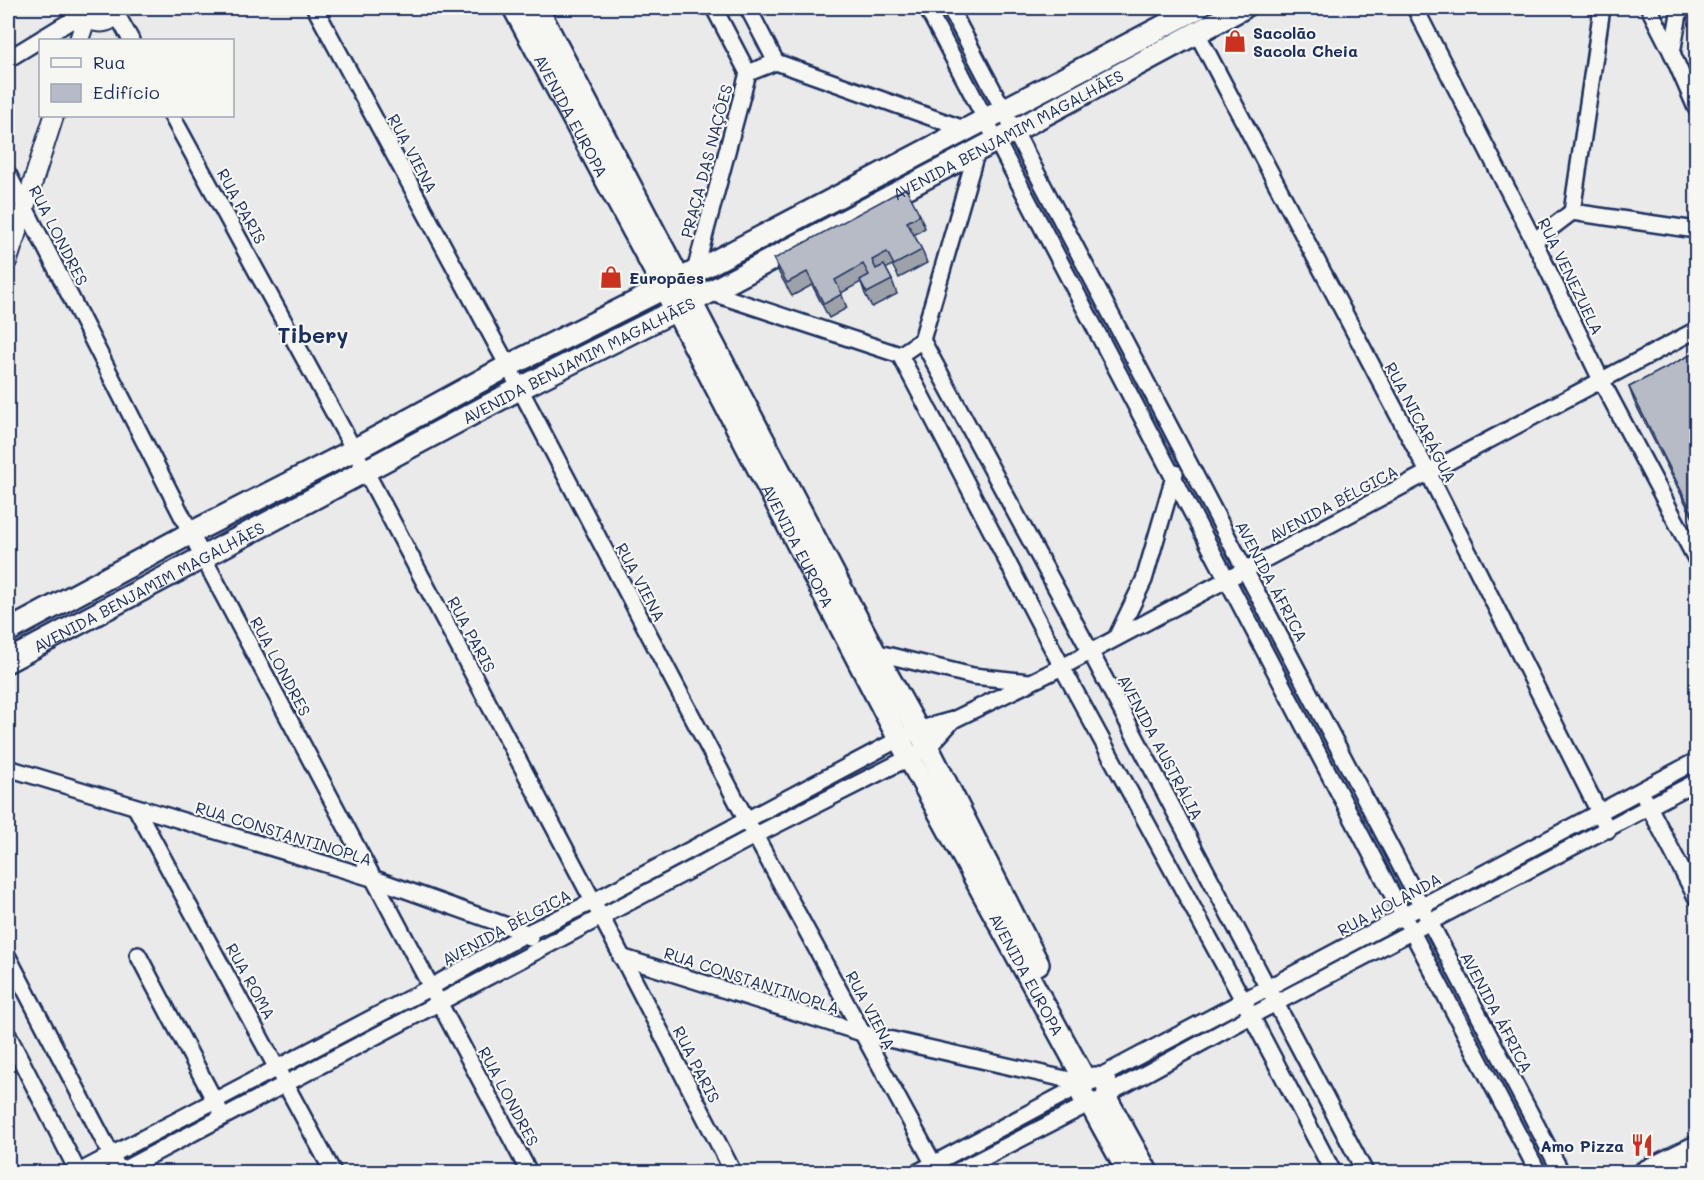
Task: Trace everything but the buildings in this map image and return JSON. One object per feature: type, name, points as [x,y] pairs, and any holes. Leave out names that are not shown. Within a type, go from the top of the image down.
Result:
[{"type":"main road","name":"AVENIDA EUROPA","points":[[514,8],[692,301],[875,653],[908,734],[909,758],[1093,1089],[1147,1173]]},
{"type":"main road","name":"AVENIDA EUROPA","points":[[537,8],[679,280]]},
{"type":"main road","name":"AVENIDA BENJAMIM MAGALHÃES","points":[[8,661],[519,389],[692,301],[1007,135],[1243,8]]},
{"type":"main road","name":"AVENIDA BENJAMIM MAGALHÃES","points":[[8,631],[191,533],[354,450],[507,366],[679,280],[1191,9]]},
{"type":"main road","points":[[789,222],[799,244]]},
{"type":"main road","name":"AVENIDA EUROPA","points":[[692,301],[850,643],[908,734],[928,748],[1093,1089],[1128,1173]]},
{"type":"main road","points":[[1645,1173],[1696,1147]]},
{"type":"main road","points":[[1680,1173],[1696,1164]]},
{"type":"street","name":"RUA VIENA","points":[[315,8],[746,819],[936,1168]]},
{"type":"street","points":[[714,8],[748,73]]},
{"type":"street","points":[[748,8],[776,62],[964,129]]},
{"type":"street","name":"AVENIDA ÁFRICA","points":[[927,8],[985,119],[1007,135],[1128,344],[1561,1173]]},
{"type":"street","name":"AVENIDA ÁFRICA","points":[[950,8],[1003,108],[1007,135],[1110,354],[1538,1173]]},
{"type":"street","name":"RUA VENEZUELA","points":[[1415,8],[1534,241],[1602,382],[1696,559]]},
{"type":"street","points":[[1534,241],[1572,212],[1602,8]]},
{"type":"street","points":[[1649,8],[1696,108]]},
{"type":"street","points":[[1672,53],[1680,8]]},
{"type":"street","points":[[83,13],[101,23],[107,22],[117,10],[131,39]]},
{"type":"street","points":[[79,39],[83,13]]},
{"type":"street","points":[[42,39],[83,13]]},
{"type":"street","name":"RUA NICARÁGUA","points":[[1197,33],[1428,472],[1608,830]]},
{"type":"street","points":[[8,60],[39,41]]},
{"type":"street","name":"PRAÇA DAS NAÇÕES","points":[[679,280],[748,73],[776,62]]},
{"type":"street","points":[[8,260],[54,117]]},
{"type":"street","name":"RUA PARIS","points":[[173,117],[366,472],[602,918],[733,1173]]},
{"type":"street","points":[[900,355],[922,340],[977,150]]},
{"type":"street","name":"RUA LONDRES","points":[[8,174],[203,557],[529,1173]]},
{"type":"street","points":[[1572,212],[1696,230]]},
{"type":"street","points":[[692,301],[900,355],[1062,667],[1244,1002],[1333,1173]]},
{"type":"street","name":"AVENIDA BÉLGICA","points":[[78,1173],[431,987],[527,933],[592,902],[908,734],[953,720],[1062,667],[1116,636],[1246,570],[1696,330]]},
{"type":"street","name":"AVENIDA AUSTRÁLIA","points":[[922,340],[1090,651],[1365,1173]]},
{"type":"street","points":[[1110,354],[1128,344]]},
{"type":"street","points":[[1116,636],[1144,580],[1182,448]]},
{"type":"street","points":[[850,643],[875,653],[973,676],[1029,682]]},
{"type":"street","name":"AVENIDA BÉLGICA","points":[[120,1172],[756,835],[928,748],[953,720]]},
{"type":"street","name":"RUA HOLANDA","points":[[956,1173],[1093,1089],[1244,1002],[1696,760]]},
{"type":"street","name":"RUA CONSTANTINOPLA","points":[[8,768],[375,879],[527,933]]},
{"type":"street","name":"RUA HOLANDA","points":[[918,1173],[936,1168],[1093,1089],[1276,1004],[1696,782]]},
{"type":"street","points":[[1641,790],[1696,897]]},
{"type":"street","name":"RUA ROMA","points":[[136,808],[333,1173]]},
{"type":"street","points":[[527,933],[538,951]]},
{"type":"street","points":[[138,955],[223,1118]]},
{"type":"street","points":[[8,957],[120,1172]]},
{"type":"street","name":"RUA CONSTANTINOPLA","points":[[621,957],[862,1033],[1093,1089]]},
{"type":"street","points":[[8,1035],[78,1173]]},
{"type":"street","points":[[1291,1092],[1314,1077]]},
{"type":"street","points":[[1514,1126],[1531,1115]]},
{"type":"place","name":"Sacolão Sacola Cheia","points":[[1235,41]]},
{"type":"place","name":"Europães","points":[[611,277]]},
{"type":"place","name":"Amo Pizza","points":[[1642,1145]]},
{"type":"district","name":"Tibery","points":[[313,334]]}]
